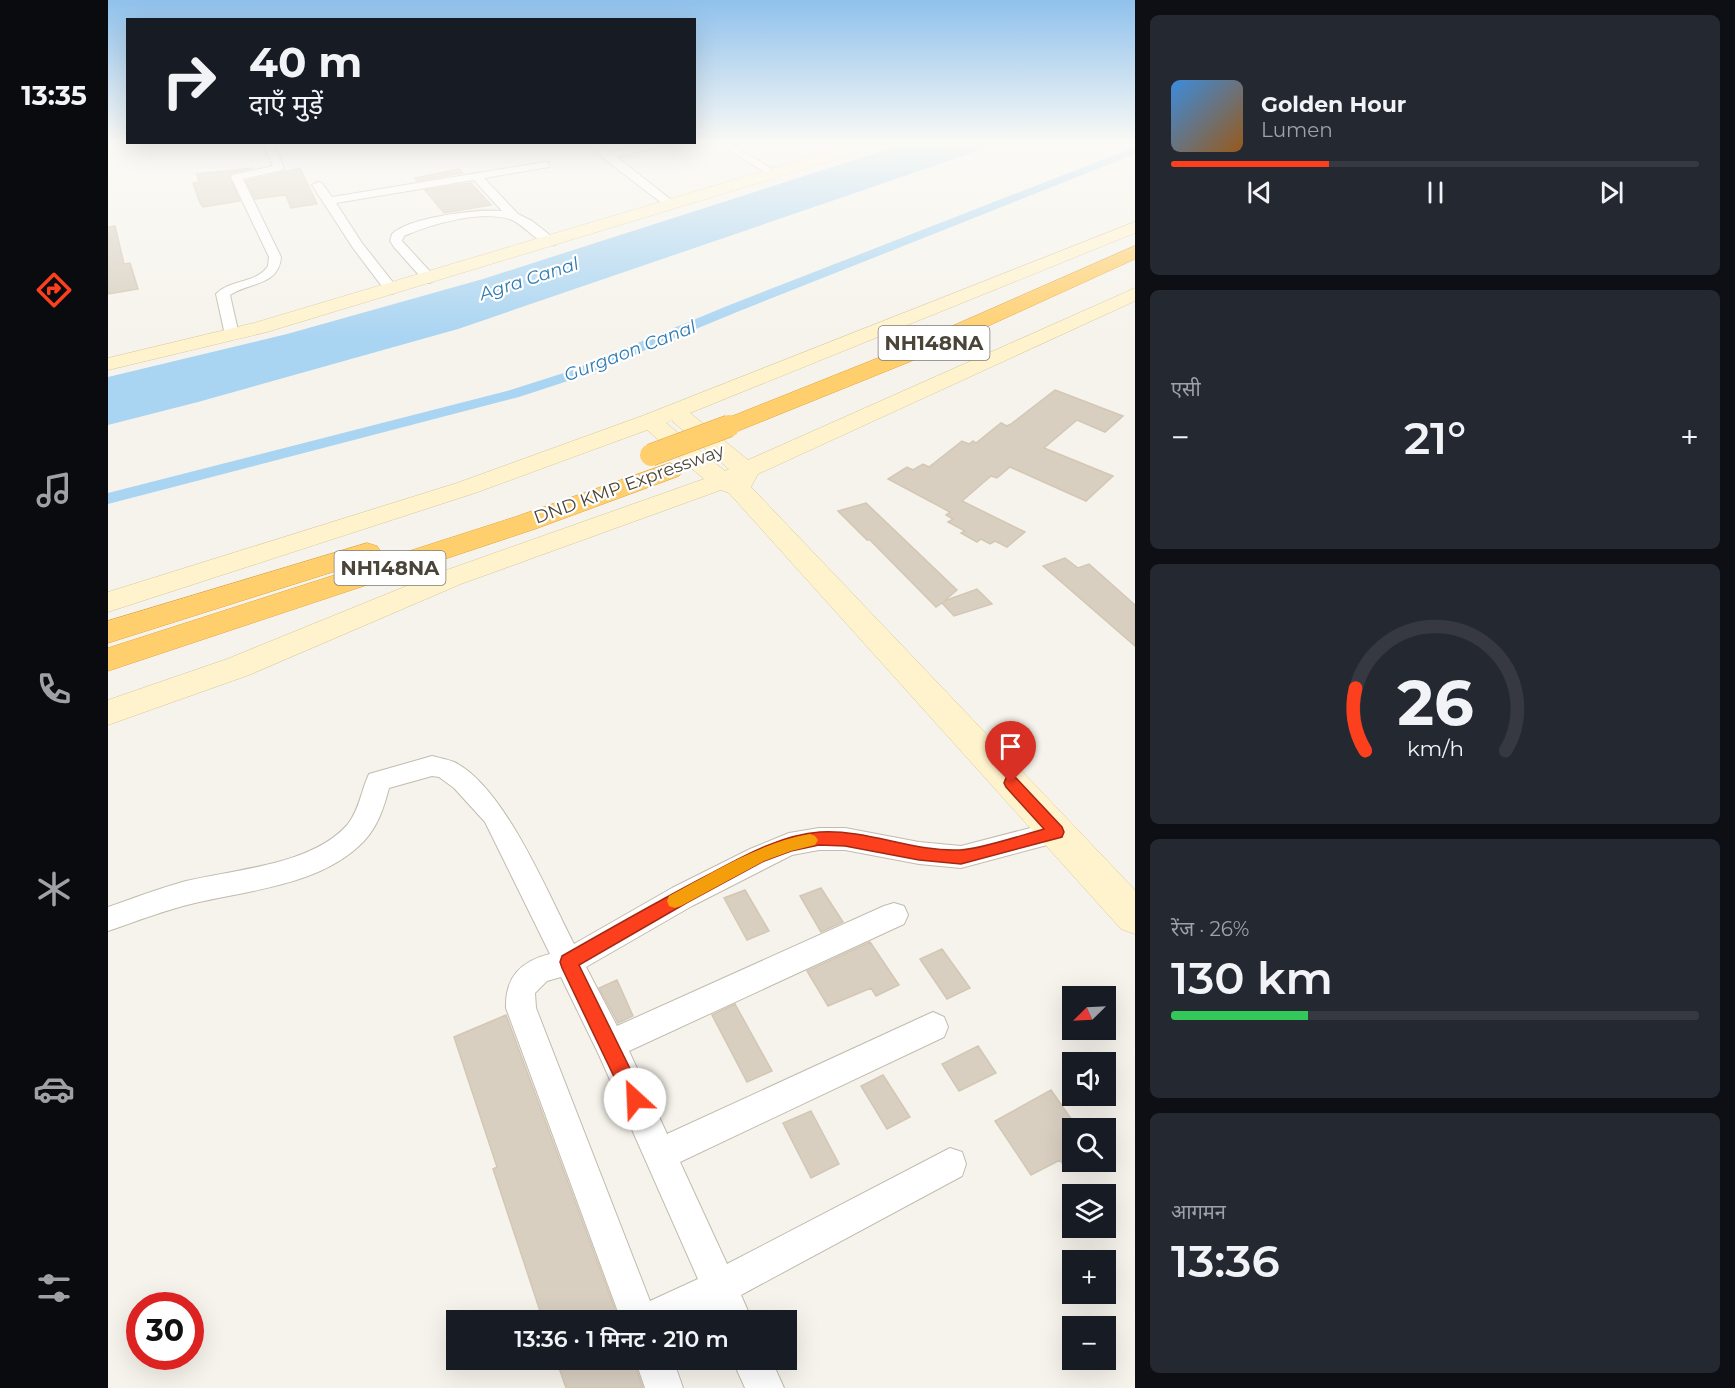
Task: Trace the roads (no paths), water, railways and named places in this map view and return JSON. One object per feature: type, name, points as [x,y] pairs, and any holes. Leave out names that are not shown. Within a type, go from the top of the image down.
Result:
[{"type":"highway","name":"DND KMP Expressway","points":[[738,433],[1135,252]]},
{"type":"highway","name":"DND KMP Expressway","points":[[108,660],[469,542],[738,433],[922,369],[1135,269]]},
{"type":"highway","name":"DND KMP Expressway","points":[[108,632],[490,512],[660,463]]},
{"type":"street","points":[[232,335],[223,294],[230,289],[270,274],[276,265],[275,257],[252,209]]},
{"type":"street","points":[[334,209],[392,290]]},
{"type":"street","points":[[507,209],[551,242]]},
{"type":"street","points":[[108,364],[232,335],[392,290],[660,209]]},
{"type":"street","points":[[430,279],[398,244],[396,241],[398,234],[472,215],[514,216]]},
{"type":"street","points":[[108,602],[466,488],[650,421],[1135,227]]},
{"type":"street","points":[[108,713],[238,667],[451,578],[736,480],[1135,294]]},
{"type":"street","points":[[675,411],[1135,917]]},
{"type":"street","points":[[650,421],[736,480]]},
{"type":"street","points":[[108,919],[190,892],[277,873],[323,857],[359,830],[377,794],[378,781],[432,766],[446,768],[463,781],[494,815],[610,1044],[729,1310]]},
{"type":"street","points":[[635,1310],[521,1008],[520,993],[532,975],[539,970],[568,962],[682,897],[759,856],[789,844],[819,839],[845,839],[919,853],[961,857],[1057,832]]},
{"type":"street","points":[[610,1044],[894,915]]},
{"type":"street","points":[[660,1154],[933,1027]]},
{"type":"street","points":[[672,1310],[719,1288],[950,1164]]},
{"type":"street","points":[[658,1370],[664,1388]]},
{"type":"street","points":[[757,1370],[765,1388]]},
{"type":"water","name":"Agra Canal","points":[[702,209],[809,209],[458,329],[108,425],[108,377],[287,334],[483,279]]},
{"type":"waterway","name":"Gurgaon Canal","points":[[108,499],[513,394],[575,374],[986,209]]}]
